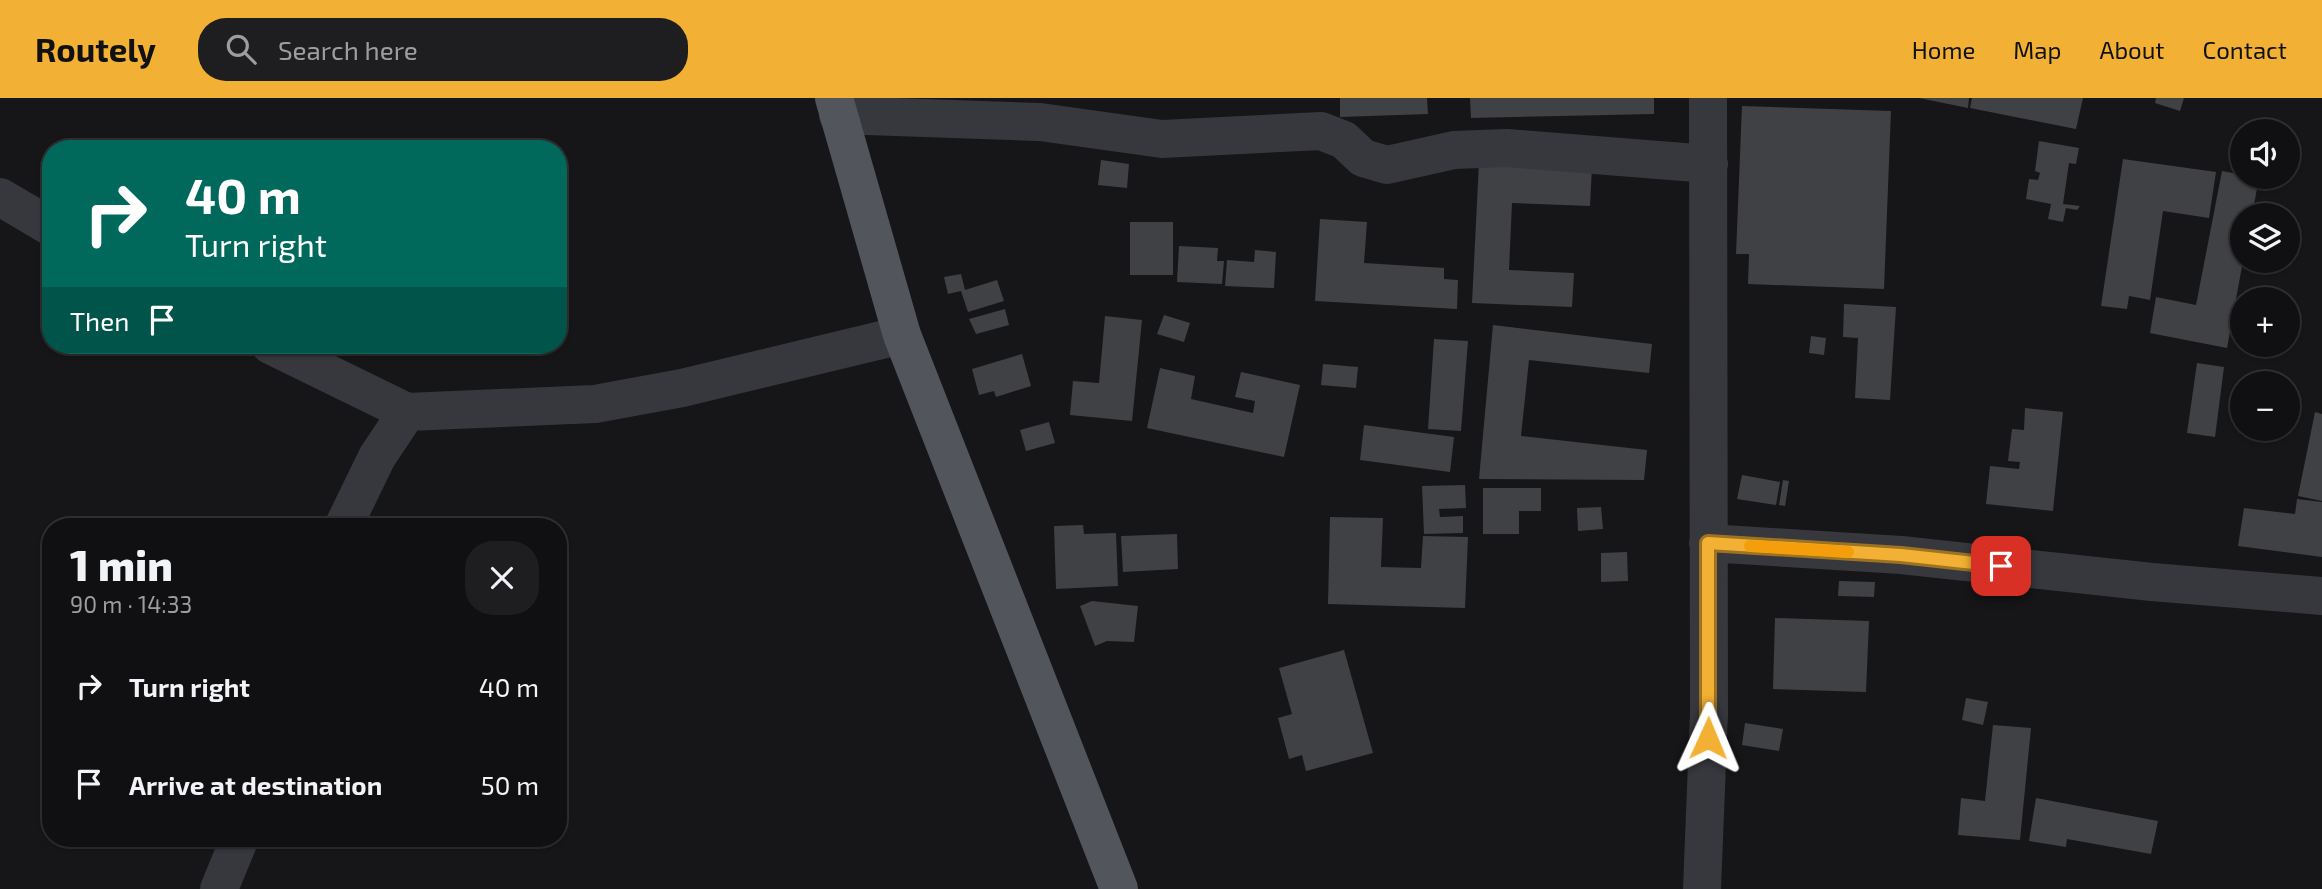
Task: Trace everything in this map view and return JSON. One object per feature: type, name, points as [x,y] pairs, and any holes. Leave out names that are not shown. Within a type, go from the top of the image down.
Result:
[{"type":"main road","points":[[836,107],[902,335],[1119,889]]},
{"type":"street","points":[[1702,889],[1709,713],[1708,98]]},
{"type":"street","points":[[836,107],[1040,122],[1162,139],[1321,131],[1345,139],[1363,158],[1387,165],[1454,150],[1507,148],[1709,164]]},
{"type":"street","points":[[0,197],[42,222]]},
{"type":"street","points":[[288,354],[407,412],[595,404],[682,387],[902,335]]},
{"type":"street","points":[[347,518],[377,457],[407,412]]},
{"type":"street","points":[[1708,543],[1901,555],[2152,582],[2322,596]]},
{"type":"street","points":[[219,889],[236,847]]},
{"type":"building","points":[[1340,98],[1427,98],[1428,114],[1340,117]]},
{"type":"building","points":[[1470,98],[1654,98],[1654,114],[1471,118]]},
{"type":"building","points":[[1919,98],[1969,98],[1968,108]]},
{"type":"building","points":[[1972,98],[2083,98],[2076,129],[1970,108]]},
{"type":"building","points":[[2156,98],[2184,98],[2180,111],[2155,103]]},
{"type":"building","points":[[1742,106],[1891,111],[1884,289],[1748,284],[1749,254],[1736,254]]},
{"type":"building","points":[[2039,141],[2079,148],[2076,164],[2069,163],[2063,204],[2080,206],[2077,210],[2066,208],[2063,222],[2048,219],[2051,204],[2026,199],[2029,179],[2038,180],[2040,173],[2035,171]]},
{"type":"building","points":[[2123,159],[2216,172],[2209,218],[2163,211],[2150,300],[2129,296],[2127,309],[2101,306]]},
{"type":"building","points":[[1101,160],[1129,164],[1127,188],[1098,185]]},
{"type":"building","points":[[1479,162],[1592,167],[1590,206],[1512,203],[1509,270],[1574,273],[1572,307],[1472,303]]},
{"type":"building","points":[[2222,171],[2230,173],[2230,189],[2257,189],[2254,203],[2230,203],[2230,273],[2241,273],[2238,287],[2230,287],[2230,332],[2227,348],[2150,333],[2156,297],[2196,305]]},
{"type":"building","points":[[1320,219],[1367,222],[1364,263],[1444,268],[1444,279],[1458,280],[1457,309],[1315,301]]},
{"type":"building","points":[[1130,222],[1173,222],[1173,275],[1130,275]]},
{"type":"building","points":[[1179,246],[1218,248],[1217,261],[1224,261],[1222,284],[1177,282]]},
{"type":"building","points":[[1255,250],[1276,252],[1274,288],[1225,286],[1227,260],[1254,262]]},
{"type":"building","points":[[961,274],[965,290],[997,280],[1004,301],[968,312],[961,291],[948,294],[944,277]]},
{"type":"building","points":[[1844,304],[1896,307],[1890,400],[1855,398],[1858,338],[1843,337]]},
{"type":"building","points":[[1005,309],[1009,325],[976,334],[969,319]]},
{"type":"building","points":[[1164,315],[1190,323],[1184,342],[1157,334]]},
{"type":"building","points":[[1105,316],[1142,320],[1132,421],[1070,415],[1073,381],[1099,383]]},
{"type":"building","points":[[1493,325],[1652,344],[1649,373],[1529,360],[1521,436],[1647,450],[1644,480],[1479,479]]},
{"type":"building","points":[[1811,336],[1826,338],[1824,355],[1809,353]]},
{"type":"building","points":[[1434,339],[1468,341],[1461,431],[1428,429]]},
{"type":"building","points":[[1022,354],[1031,386],[996,397],[994,391],[979,395],[972,369]]},
{"type":"building","points":[[2197,363],[2224,367],[2215,437],[2187,433]]},
{"type":"building","points":[[1323,364],[1358,367],[1356,388],[1321,385]]},
{"type":"building","points":[[1160,368],[1195,376],[1191,399],[1253,413],[1255,401],[1235,397],[1241,372],[1300,385],[1284,457],[1147,428]]},
{"type":"building","points":[[2025,408],[2063,412],[2053,511],[1986,504],[1990,466],[2019,469],[2020,462],[2008,461],[2012,429],[2024,430]]},
{"type":"building","points":[[2315,412],[2322,414],[2322,501],[2298,496]]},
{"type":"building","points":[[1049,422],[1055,443],[1026,451],[1020,430]]},
{"type":"building","points":[[1364,425],[1454,437],[1450,472],[1360,460]]},
{"type":"building","points":[[1742,475],[1780,482],[1776,505],[1737,499]]},
{"type":"building","points":[[1783,480],[1789,481],[1785,506],[1779,505]]},
{"type":"building","points":[[1465,485],[1466,508],[1439,509],[1440,517],[1463,516],[1463,533],[1424,534],[1422,486]]},
{"type":"building","points":[[1483,488],[1541,488],[1541,511],[1519,511],[1519,534],[1483,534]]},
{"type":"building","points":[[2297,499],[2322,502],[2322,557],[2238,546],[2244,508],[2295,514]]},
{"type":"building","points":[[1601,507],[1603,529],[1578,531],[1577,508]]},
{"type":"building","points":[[1330,517],[1383,518],[1381,567],[1421,568],[1423,536],[1468,537],[1465,608],[1328,604]]},
{"type":"building","points":[[1083,525],[1084,534],[1116,533],[1118,586],[1056,589],[1054,526]]},
{"type":"building","points":[[1177,534],[1178,569],[1123,572],[1121,536]]},
{"type":"building","points":[[1627,552],[1628,581],[1601,582],[1601,553]]},
{"type":"building","points":[[1839,581],[1875,582],[1874,597],[1838,596]]},
{"type":"building","points":[[1092,601],[1138,606],[1134,642],[1107,641],[1095,646],[1080,606]]},
{"type":"building","points":[[1775,618],[1869,621],[1866,692],[1773,689]]},
{"type":"building","points":[[1344,650],[1373,753],[1306,771],[1302,755],[1289,759],[1278,718],[1292,714],[1279,668]]},
{"type":"building","points":[[1966,698],[1988,702],[1983,725],[1962,720]]},
{"type":"building","points":[[1745,723],[1783,729],[1779,751],[1742,745]]},
{"type":"building","points":[[1993,725],[2031,728],[2020,840],[1958,835],[1961,798],[1985,801]]},
{"type":"building","points":[[2036,798],[2158,821],[2151,854],[2067,839],[2066,847],[2029,841]]},
{"type":"slow traffic","points":[[1750,546],[1848,552]]},
{"type":"route","points":[[1708,738],[1708,543],[1901,555],[2001,566]]}]
